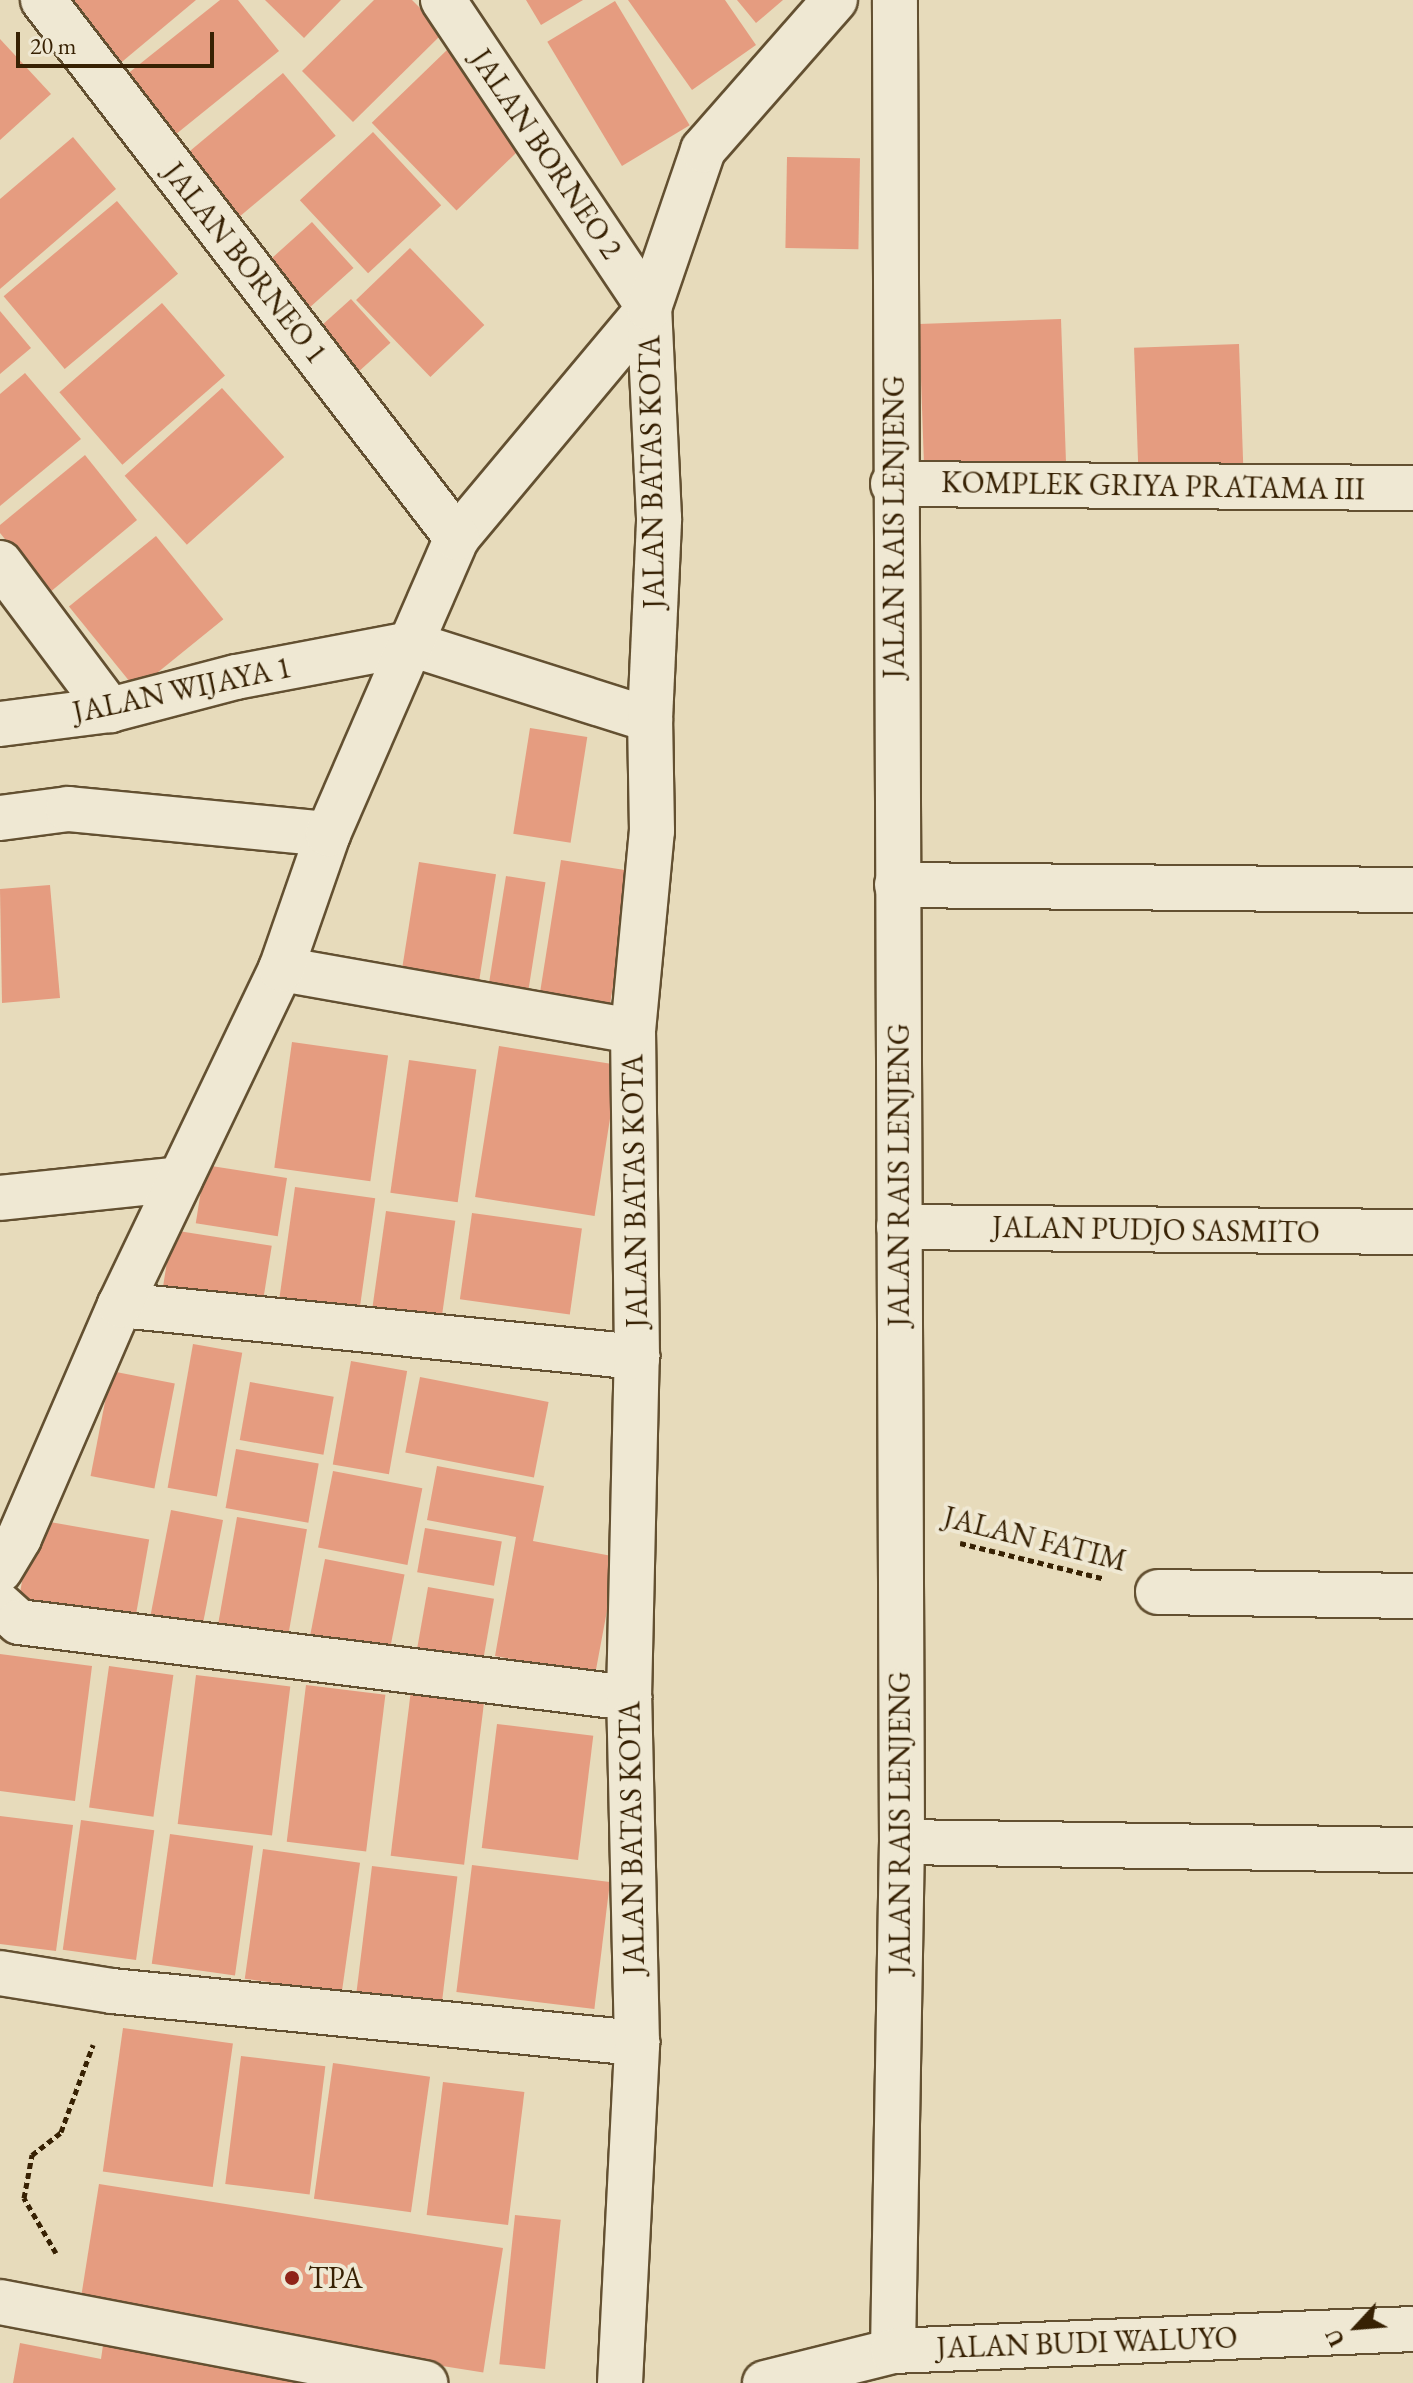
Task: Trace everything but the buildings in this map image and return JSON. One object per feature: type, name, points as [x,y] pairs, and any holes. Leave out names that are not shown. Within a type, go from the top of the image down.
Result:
[{"type":"street","name":"JALAN BORNEO 1","points":[[43,0],[453,532]]},
{"type":"street","name":"JALAN BORNEO 2","points":[[443,0],[649,308]]},
{"type":"street","name":"JALAN BATAS KOTA","points":[[620,2383],[637,2043],[629,1698],[637,1357],[633,1031],[652,831],[650,720],[659,518],[649,308],[703,150],[835,0]]},
{"type":"street","name":"JALAN RAIS LENJENG","points":[[893,2351],[902,1842],[893,484],[895,0]]},
{"type":"street","points":[[0,1570],[19,1538],[120,1305],[281,969],[328,834],[411,644],[453,532],[649,308]]},
{"type":"street","name":"KOMPLEK GRIYA PRATAMA III","points":[[893,484],[1413,488]]},
{"type":"street","points":[[0,563],[110,710]]},
{"type":"street","points":[[411,644],[650,720]]},
{"type":"street","name":"JALAN WIJAYA 1","points":[[0,724],[110,710],[236,677],[411,644]]},
{"type":"street","points":[[0,818],[68,809],[328,834]]},
{"type":"street","points":[[897,885],[1413,890]]},
{"type":"street","points":[[281,969],[633,1031]]},
{"type":"street","points":[[0,1198],[180,1179]]},
{"type":"street","name":"JALAN PUDJO SASMITO","points":[[899,1227],[1413,1232]]},
{"type":"street","points":[[120,1305],[637,1357]]},
{"type":"street","points":[[1158,1592],[1413,1596]]},
{"type":"street","points":[[0,1605],[19,1622],[629,1698]]},
{"type":"street","points":[[902,1842],[1413,1850]]},
{"type":"street","points":[[0,1973],[112,1991],[637,2043]]},
{"type":"street","points":[[0,2302],[425,2383]]},
{"type":"street","name":"JALAN BUDI WALUYO","points":[[765,2383],[893,2351],[1413,2329]]},
{"type":"path","name":"JALAN FATIM","points":[[900,1528],[1158,1592]]},
{"type":"path","points":[[74,2101],[61,2132],[32,2155],[24,2198],[52,2238],[75,2316]]},
{"type":"place","name":"TPA","points":[[292,2278]]}]
